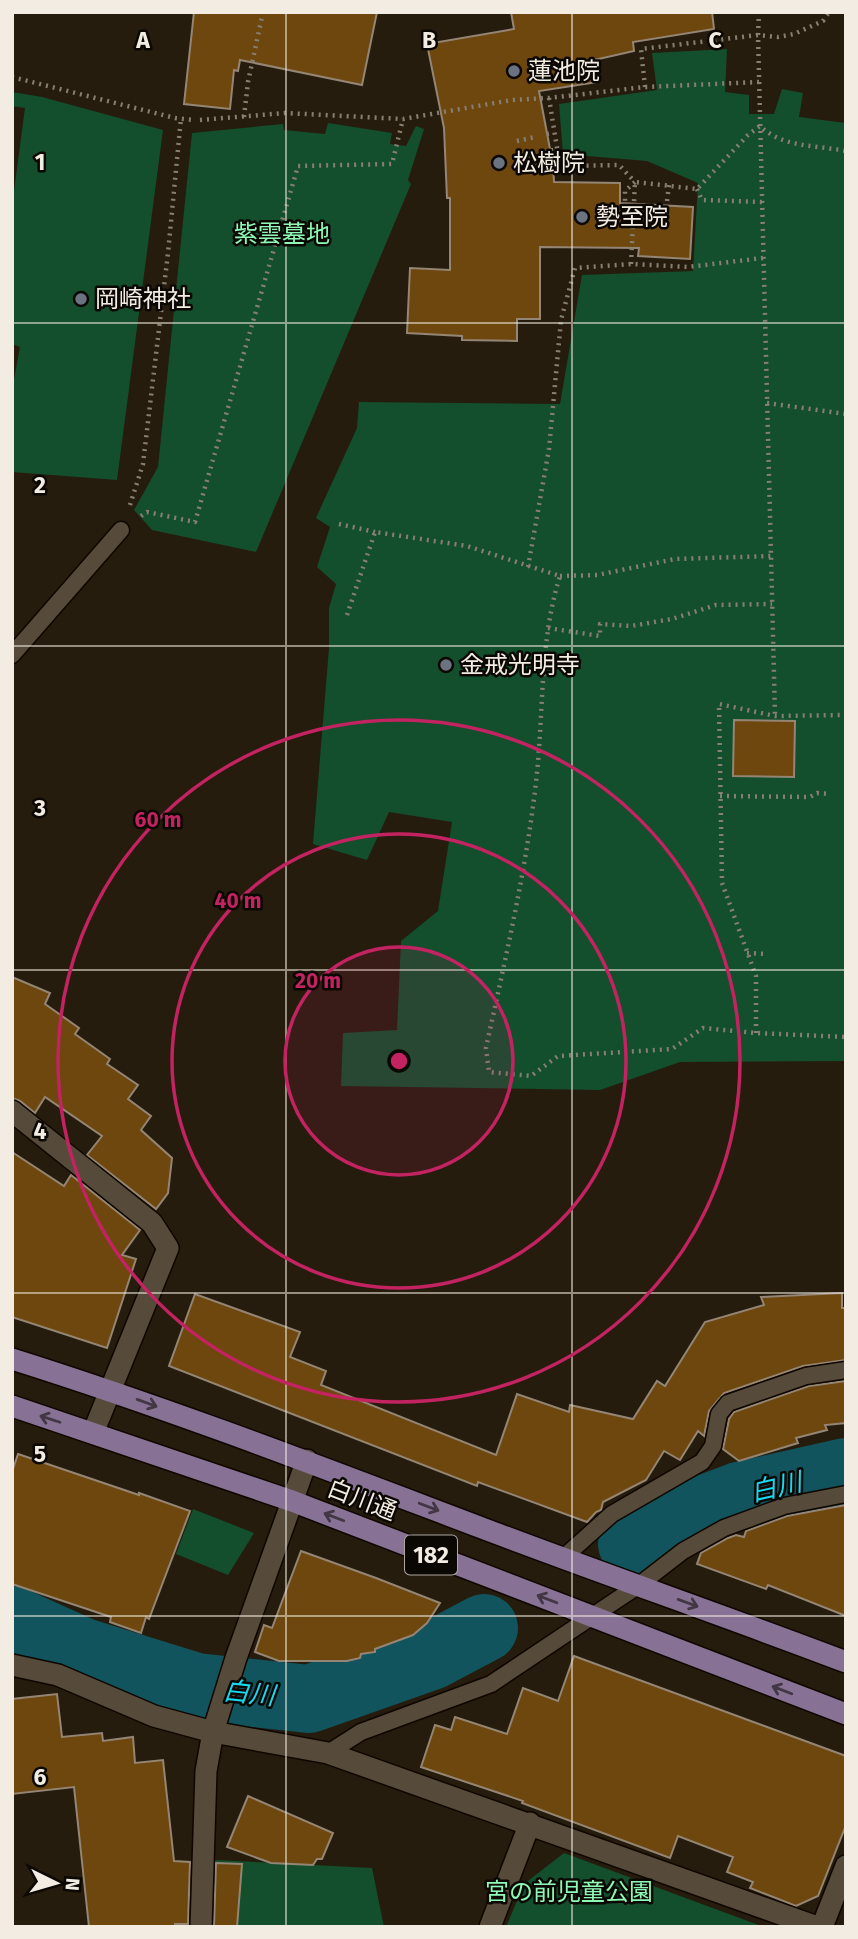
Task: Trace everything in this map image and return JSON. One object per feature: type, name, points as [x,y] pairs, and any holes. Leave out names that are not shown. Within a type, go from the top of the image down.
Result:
[{"type":"main road","name":"白川通","points":[[12,1359],[111,1390],[307,1460],[846,1662]]},
{"type":"main road","name":"白川通","points":[[12,1406],[292,1501],[846,1714]]},
{"type":"street","points":[[12,1111],[152,1223],[169,1248],[93,1433]]},
{"type":"street","points":[[201,1927],[205,1771],[236,1658],[307,1460]]},
{"type":"street","points":[[12,1665],[58,1675],[154,1716],[217,1722],[328,1753],[819,1927],[846,1866]]},
{"type":"street","points":[[490,1927],[530,1823]]},
{"type":"lane","points":[[12,655],[121,530]]},
{"type":"lane","points":[[563,1558],[612,1514],[702,1462],[713,1446],[719,1414],[728,1402],[806,1376],[846,1370]]},
{"type":"lane","points":[[328,1753],[361,1732],[491,1684],[593,1617],[683,1551],[724,1528],[785,1506],[846,1494]]},
{"type":"path","points":[[244,117],[248,82],[263,12]]},
{"type":"path","points":[[759,12],[775,716]]},
{"type":"path","points":[[645,86],[641,49],[758,35],[778,37],[794,34],[823,21],[829,12]]},
{"type":"path","points":[[12,77],[192,120]]},
{"type":"path","points":[[200,120],[285,113],[403,120],[512,100],[645,86],[759,82]]},
{"type":"path","points":[[548,98],[558,154],[565,164],[619,165],[635,182],[697,189]]},
{"type":"path","points":[[121,530],[143,464],[167,266],[181,118]]},
{"type":"path","points":[[121,530],[147,512],[195,522],[298,166],[392,164],[403,120]]},
{"type":"path","points":[[760,126],[782,142],[846,151]]},
{"type":"path","points":[[697,189],[748,135],[760,126]]},
{"type":"path","points":[[547,134],[554,133]]},
{"type":"path","points":[[517,141],[535,137]]},
{"type":"path","points":[[625,209],[625,191],[635,182]]},
{"type":"path","points":[[631,264],[635,182]]},
{"type":"path","points":[[667,201],[669,185]]},
{"type":"path","points":[[697,189],[702,200],[762,202]]},
{"type":"path","points":[[528,567],[550,449],[561,320],[575,268],[631,264],[688,267],[764,258]]},
{"type":"path","points":[[767,403],[846,414]]},
{"type":"path","points":[[339,524],[467,546],[560,576],[597,575],[675,559],[771,556]]},
{"type":"path","points":[[347,615],[375,531]]},
{"type":"path","points":[[560,576],[548,628],[536,782],[519,889],[486,1048],[489,1072],[531,1076],[558,1056],[672,1049],[703,1028],[846,1037]]},
{"type":"path","points":[[548,628],[600,636],[600,624],[631,626],[672,619],[716,605],[772,604]]},
{"type":"path","points":[[756,1033],[756,976],[722,883],[719,704],[775,716],[846,715]]},
{"type":"path","points":[[720,796],[810,797],[817,793],[830,794]]},
{"type":"path","points":[[747,953],[766,954]]},
{"type":"green space","points":[[727,49],[725,92],[749,95],[749,114],[774,114],[782,89],[803,93],[799,117],[846,123],[846,1061],[680,1062],[600,1090],[341,1086],[343,1033],[397,1030],[401,941],[438,911],[452,822],[389,812],[367,860],[313,844],[329,648],[329,608],[336,584],[317,567],[330,527],[316,518],[357,428],[359,402],[560,404],[582,275],[693,271],[698,183],[647,161],[563,154],[559,104],[657,90],[652,53]]},
{"type":"green space","name":"岡崎神社","points":[[12,92],[42,97],[163,130],[117,480],[12,472],[12,390],[20,347],[12,344],[12,206],[25,108],[12,106]]},
{"type":"green space","name":"紫雲墓地","points":[[328,123],[392,133],[390,144],[406,146],[416,126],[424,129],[408,180],[411,184],[256,552],[152,530],[134,510],[158,467],[192,133],[283,124],[284,130],[325,134]]},
{"type":"green space","points":[[193,1509],[254,1533],[228,1575],[176,1554]]},
{"type":"green space","name":"宮の前児童公園","points":[[564,1853],[764,1927],[506,1927],[524,1884]]},
{"type":"green space","points":[[215,1860],[372,1868],[384,1927],[213,1927]]},
{"type":"building","points":[[194,12],[377,12],[362,85],[240,60],[238,71],[234,70],[230,109],[184,104]]},
{"type":"building","points":[[511,12],[712,12],[714,29],[633,42],[634,51],[594,60],[598,82],[539,91],[552,149],[554,182],[620,183],[620,203],[693,207],[690,259],[638,256],[639,248],[540,247],[540,319],[517,319],[517,341],[462,340],[462,336],[407,333],[410,268],[450,270],[450,198],[447,198],[444,128],[427,44],[514,29]]},
{"type":"building","points":[[734,720],[795,721],[794,777],[733,776]]},
{"type":"building","points":[[12,977],[50,993],[45,1004],[79,1028],[75,1034],[110,1059],[107,1064],[138,1085],[128,1099],[151,1116],[141,1130],[172,1158],[168,1193],[156,1209],[87,1155],[102,1136],[45,1097],[35,1113],[12,1098]]},
{"type":"building","points":[[12,1152],[64,1186],[71,1175],[140,1230],[122,1255],[136,1259],[107,1348],[12,1317]]},
{"type":"building","points":[[842,1293],[842,1308],[846,1308],[846,1360],[803,1366],[724,1393],[709,1411],[704,1436],[698,1431],[680,1460],[664,1451],[646,1480],[603,1502],[601,1510],[587,1522],[478,1482],[477,1486],[169,1366],[195,1294],[300,1332],[290,1357],[326,1371],[321,1385],[496,1455],[517,1394],[569,1412],[570,1405],[633,1419],[657,1381],[665,1386],[705,1322],[764,1305],[761,1297]]},
{"type":"building","points":[[846,1381],[846,1423],[825,1425],[827,1430],[796,1438],[798,1443],[739,1461],[723,1449],[729,1419],[734,1412],[809,1386]]},
{"type":"building","points":[[18,1454],[190,1511],[149,1619],[146,1617],[141,1633],[110,1622],[111,1617],[12,1584],[12,1472]]},
{"type":"building","points":[[846,1505],[846,1616],[768,1585],[766,1589],[697,1564],[701,1553],[728,1538],[736,1535],[744,1537],[746,1531],[787,1516]]},
{"type":"building","points":[[301,1551],[440,1603],[427,1623],[413,1635],[375,1649],[375,1652],[361,1654],[360,1658],[347,1661],[279,1661],[255,1652],[264,1625],[272,1628]]},
{"type":"building","points":[[574,1656],[846,1756],[846,1825],[818,1896],[796,1906],[750,1888],[753,1882],[727,1872],[733,1857],[678,1836],[670,1858],[522,1803],[523,1801],[421,1767],[435,1725],[451,1730],[455,1717],[507,1734],[523,1688],[558,1701]]},
{"type":"building","points":[[57,1694],[62,1737],[102,1733],[103,1741],[133,1737],[135,1763],[163,1760],[174,1861],[190,1862],[188,1924],[175,1924],[175,1927],[89,1927],[74,1787],[12,1794],[12,1699]]},
{"type":"building","points":[[248,1796],[333,1833],[322,1859],[317,1859],[313,1865],[271,1863],[227,1847]]},
{"type":"building","points":[[216,1863],[242,1864],[237,1927],[214,1926]]},
{"type":"waterway","name":"白川","points":[[632,1544],[697,1512],[739,1496],[846,1472]]},
{"type":"waterway","name":"白川","points":[[12,1620],[83,1652],[196,1687],[309,1699],[431,1656],[484,1628]]},
{"type":"place","name":"蓮池院","points":[[514,71]]},
{"type":"place","name":"松樹院","points":[[499,163]]},
{"type":"place","name":"勢至院","points":[[582,217]]},
{"type":"place","name":"岡崎神社","points":[[81,299]]},
{"type":"place","name":"金戒光明寺","points":[[446,665]]}]
